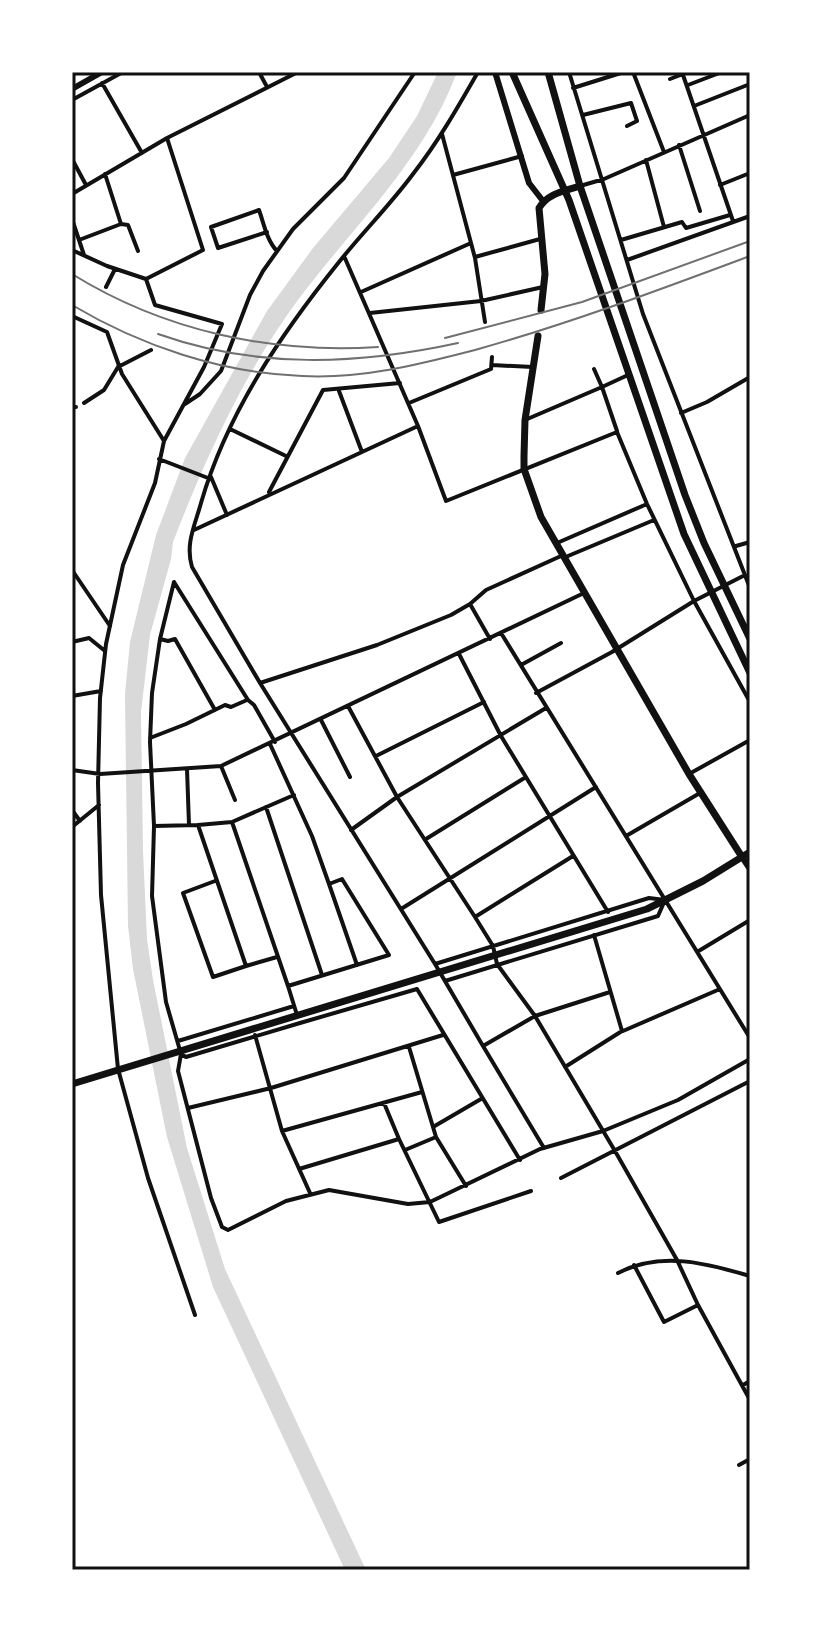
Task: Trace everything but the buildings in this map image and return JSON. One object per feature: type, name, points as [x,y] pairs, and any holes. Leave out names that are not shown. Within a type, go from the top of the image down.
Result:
[{"type":"main road","points":[[512,72],[565,191],[672,503],[710,592],[750,673]]},
{"type":"main road","points":[[548,72],[580,186],[685,495],[750,639]]},
{"type":"main road","points":[[541,310],[545,274],[538,213],[543,201],[580,186]]},
{"type":"main road","points":[[538,336],[525,420],[524,469],[541,517],[689,774],[742,857]]},
{"type":"main road","points":[[72,1084],[647,909],[750,852]]},
{"type":"street","points":[[72,89],[102,72]]},
{"type":"street","points":[[72,100],[123,72]]},
{"type":"street","points":[[259,72],[267,87]]},
{"type":"street","points":[[72,194],[167,138],[298,72]]},
{"type":"street","points":[[182,406],[200,394],[221,371],[250,295],[277,251],[293,229],[344,178],[415,72]]},
{"type":"street","points":[[478,72],[442,134],[387,208],[344,256],[275,349],[230,429],[208,477],[188,544],[192,567],[260,683],[435,964],[544,1148]]},
{"type":"street","points":[[495,72],[529,183],[543,201]]},
{"type":"street","points":[[569,72],[643,314],[750,588]]},
{"type":"street","points":[[573,88],[624,72]]},
{"type":"street","points":[[633,72],[664,152]]},
{"type":"street","points":[[688,85],[722,72]]},
{"type":"street","points":[[670,79],[683,73],[733,221]]},
{"type":"street","points":[[102,83],[142,153]]},
{"type":"street","points":[[694,106],[750,84]]},
{"type":"street","points":[[583,115],[631,103],[637,121],[627,126]]},
{"type":"street","points":[[580,186],[604,179],[750,115]]},
{"type":"street","points":[[442,134],[475,258],[485,322]]},
{"type":"street","points":[[72,250],[146,279],[203,250],[167,138]]},
{"type":"street","points":[[679,145],[700,211]]},
{"type":"street","points":[[453,175],[522,156]]},
{"type":"street","points":[[72,159],[86,185]]},
{"type":"street","points":[[646,160],[664,227]]},
{"type":"street","points":[[720,185],[750,173]]},
{"type":"street","points":[[105,174],[121,224]]},
{"type":"street","points":[[267,232],[218,248],[211,227],[259,210],[267,232],[271,245],[277,251]]},
{"type":"street","points":[[621,240],[682,222],[686,228],[730,215]]},
{"type":"street","points":[[627,260],[750,216]]},
{"type":"street","points":[[72,219],[84,256]]},
{"type":"street","points":[[79,240],[121,224],[128,225],[138,251]]},
{"type":"street","points":[[475,258],[542,238]]},
{"type":"street","points":[[361,292],[471,243]]},
{"type":"street","points":[[344,256],[409,403],[446,501],[617,432]]},
{"type":"street","points":[[106,287],[115,269]]},
{"type":"street","points":[[146,279],[155,305],[222,324],[204,367],[164,441],[155,483],[123,565],[110,626],[101,691],[101,900],[122,1068],[148,1178],[195,1315]]},
{"type":"street","points":[[370,313],[481,301],[543,287]]},
{"type":"street","points":[[72,316],[107,332],[120,366],[164,441]]},
{"type":"street","points":[[84,403],[104,390],[120,366],[151,350]]},
{"type":"street","points":[[409,403],[491,369],[492,357]]},
{"type":"street","points":[[492,365],[534,367]]},
{"type":"street","points":[[594,369],[654,520],[694,601],[750,702]]},
{"type":"street","points":[[525,420],[630,374]]},
{"type":"street","points":[[681,413],[750,377]]},
{"type":"street","points":[[268,494],[323,390],[400,383]]},
{"type":"street","points":[[338,390],[362,452]]},
{"type":"street","points":[[194,530],[418,426]]},
{"type":"street","points":[[230,429],[286,456]]},
{"type":"street","points":[[159,459],[208,477],[227,515]]},
{"type":"street","points":[[555,545],[647,504]]},
{"type":"street","points":[[260,683],[377,645],[470,604],[486,590],[654,520]]},
{"type":"street","points":[[736,546],[750,542]]},
{"type":"street","points":[[72,570],[110,626]]},
{"type":"street","points":[[536,693],[694,601],[745,575]]},
{"type":"street","points":[[357,965],[294,795],[254,705],[174,582],[160,639],[152,693],[152,896],[166,1002],[180,1049],[186,1057],[417,989],[520,1160]]},
{"type":"street","points":[[72,770],[100,774],[221,766],[584,593]]},
{"type":"street","points":[[470,604],[490,639]]},
{"type":"street","points":[[501,633],[750,1038]]},
{"type":"street","points":[[72,642],[89,638],[105,651]]},
{"type":"street","points":[[160,639],[175,639],[215,710]]},
{"type":"street","points":[[520,665],[561,643]]},
{"type":"street","points":[[459,653],[501,736],[608,912]]},
{"type":"street","points":[[72,696],[101,691]]},
{"type":"street","points":[[150,738],[225,705],[231,707],[248,700]]},
{"type":"street","points":[[376,756],[484,702]]},
{"type":"street","points":[[348,706],[397,797],[493,946],[497,964],[535,1016],[615,1151],[677,1260],[750,1400]]},
{"type":"street","points":[[351,830],[397,797],[546,708]]},
{"type":"street","points":[[321,720],[350,777]]},
{"type":"street","points":[[689,774],[750,740]]},
{"type":"street","points":[[221,766],[235,800]]},
{"type":"street","points":[[187,769],[189,825]]},
{"type":"street","points":[[425,840],[526,777]]},
{"type":"street","points":[[401,909],[596,787]]},
{"type":"street","points":[[626,836],[700,792]]},
{"type":"street","points":[[154,826],[232,822],[294,795]]},
{"type":"street","points":[[72,827],[99,805]]},
{"type":"street","points":[[266,807],[323,975]]},
{"type":"street","points":[[72,810],[80,821]]},
{"type":"street","points":[[232,822],[300,1023]]},
{"type":"street","points":[[198,825],[246,966]]},
{"type":"street","points":[[475,917],[573,856]]},
{"type":"street","points":[[742,857],[750,869]]},
{"type":"street","points":[[288,986],[389,955],[342,879],[329,884]]},
{"type":"street","points":[[215,881],[183,893],[213,977],[277,957]]},
{"type":"street","points":[[435,964],[649,898],[665,900]]},
{"type":"street","points":[[445,981],[658,916],[665,900]]},
{"type":"street","points":[[697,952],[750,920]]},
{"type":"street","points":[[594,935],[622,1031]]},
{"type":"street","points":[[565,1067],[622,1031],[720,989]]},
{"type":"street","points":[[483,1046],[535,1016],[610,992]]},
{"type":"street","points":[[180,1049],[294,1006]]},
{"type":"street","points":[[743,1025],[750,1021]]},
{"type":"street","points":[[255,1035],[282,1131],[310,1193]]},
{"type":"street","points":[[188,1108],[271,1088],[443,1035]]},
{"type":"street","points":[[409,1047],[436,1137],[466,1186]]},
{"type":"street","points":[[180,1049],[178,1071],[211,1198],[222,1227],[228,1230],[286,1201],[329,1190],[408,1204],[430,1202],[544,1148],[603,1131],[678,1100],[750,1059]]},
{"type":"street","points":[[561,1178],[750,1081]]},
{"type":"street","points":[[282,1131],[422,1092]]},
{"type":"street","points":[[433,1127],[481,1099]]},
{"type":"street","points":[[384,1103],[439,1222],[531,1191]]},
{"type":"street","points":[[404,1150],[436,1137]]},
{"type":"street","points":[[299,1169],[338,1160],[399,1139]]},
{"type":"street","points":[[618,1273],[634,1265],[677,1260],[715,1265],[750,1276]]},
{"type":"street","points":[[634,1265],[664,1322],[698,1305]]},
{"type":"street","points":[[743,1385],[750,1381]]},
{"type":"street","points":[[739,1465],[750,1459]]},
{"type":"shaded area","points":[[438,72],[457,72],[426,135],[278,328],[243,386],[213,447],[173,542],[150,635],[141,712],[147,939],[187,1148],[225,1269],[366,1570],[345,1570],[213,1287],[167,1137],[133,969],[128,926],[125,694],[130,642],[156,535],[185,458],[267,311],[313,248],[389,158],[417,116]]},
{"type":"railway","points":[[445,338],[582,302],[750,241]]},
{"type":"railway","points":[[72,305],[154,345],[212,363],[272,374],[346,375],[411,366],[510,340],[750,256]]},
{"type":"railway","points":[[72,274],[144,310],[219,334],[298,347],[378,347]]},
{"type":"railway","points":[[158,334],[232,353],[307,360],[382,356],[458,343]]}]
